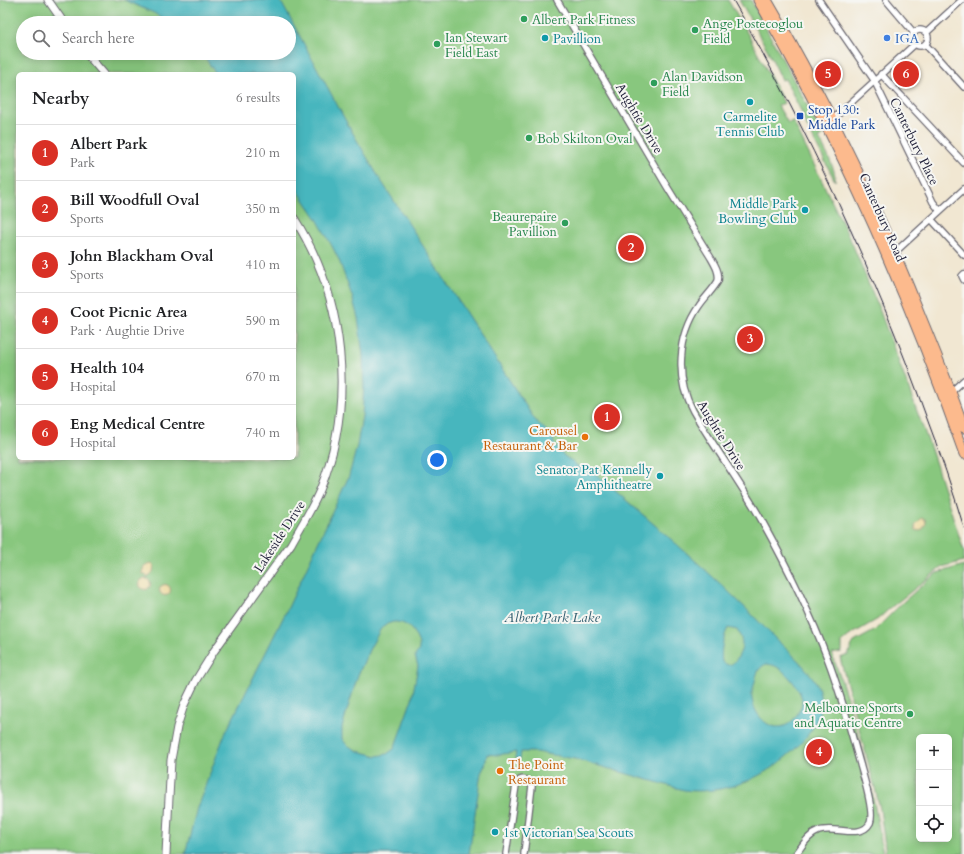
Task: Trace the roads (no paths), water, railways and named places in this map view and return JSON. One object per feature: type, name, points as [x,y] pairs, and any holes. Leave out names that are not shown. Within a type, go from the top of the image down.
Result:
[{"type":"main road","name":"Canterbury Road","points":[[758,0],[768,3],[833,119],[892,255],[948,395],[964,428]]},
{"type":"main road","name":"Canterbury Road","points":[[768,3],[823,118],[892,255]]},
{"type":"main road","name":"Canterbury Road","points":[[948,395],[964,454]]},
{"type":"street","points":[[48,0],[59,16]]},
{"type":"street","name":"Aughtie Drive","points":[[557,0],[717,270],[719,279],[718,282],[696,310],[685,336],[681,367],[683,387],[687,399],[697,418],[744,490],[786,567],[825,653],[847,717],[866,788],[872,814],[871,819],[866,828],[859,831],[828,829],[820,830],[809,837],[796,854]]},
{"type":"street","name":"Canterbury Place","points":[[819,0],[874,80],[933,202],[940,211]]},
{"type":"street","points":[[886,0],[914,33]]},
{"type":"street","points":[[926,33],[963,0]]},
{"type":"street","points":[[914,33],[918,31],[926,33]]},
{"type":"street","points":[[914,33],[912,38],[915,44],[921,46],[925,44]]},
{"type":"street","points":[[925,44],[927,40],[926,33]]},
{"type":"street","points":[[833,119],[915,44]]},
{"type":"street","points":[[925,44],[964,86]]},
{"type":"street","points":[[92,60],[102,72]]},
{"type":"street","points":[[881,74],[964,163]]},
{"type":"street","points":[[892,255],[964,189]]},
{"type":"street","points":[[931,219],[964,255]]},
{"type":"street","name":"Lakeside Drive","points":[[166,854],[170,760],[176,727],[185,701],[214,651],[301,528],[320,491],[334,444],[339,413],[341,384],[337,331],[330,298],[318,264],[311,247],[296,221]]},
{"type":"street","points":[[964,274],[962,276],[964,280]]},
{"type":"street","points":[[948,395],[964,380]]},
{"type":"street","points":[[506,854],[516,785],[522,779],[530,781],[532,786],[524,854]]},
{"type":"water","name":"Albert Park Lake","points":[[124,0],[280,0],[289,16],[159,16]]},
{"type":"water","name":"Albert Park Lake","points":[[296,29],[348,125],[378,176],[535,420],[554,438],[553,442],[563,455],[579,467],[588,467],[724,588],[797,659],[817,684],[820,695],[820,704],[816,721],[806,737],[787,756],[776,765],[752,779],[726,788],[698,791],[684,790],[575,759],[536,752],[521,752],[520,759],[515,758],[516,752],[497,755],[487,754],[485,765],[481,773],[469,854],[185,854],[197,808],[224,736],[287,610],[349,476],[357,446],[362,416],[364,386],[363,355],[358,318],[352,296],[339,260],[332,246],[317,219],[296,188],[296,72],[215,72],[207,60],[296,60]],"holes":[[[393,622],[408,626],[415,635],[419,643],[418,651],[415,656],[418,666],[412,699],[394,749],[387,754],[377,756],[358,751],[347,745],[342,739],[342,727],[358,675],[369,650],[384,625]],[[728,628],[737,630],[741,637],[741,650],[737,659],[728,665],[722,662],[721,654],[723,640]],[[766,664],[776,667],[786,674],[795,685],[801,696],[802,704],[798,713],[792,721],[785,726],[771,726],[764,722],[759,716],[752,699],[752,692],[757,673]]]},
{"type":"tram line","points":[[733,0],[814,152],[862,256],[906,362],[941,458],[964,528]]},
{"type":"place","name":"Albert Park Fitness","points":[[524,19]]},
{"type":"place","name":"Ange Postecoglou Field","points":[[695,30]]},
{"type":"place","name":"Pavillion","points":[[545,38]]},
{"type":"place","name":"IGA","points":[[887,38]]},
{"type":"place","name":"Ian Stewart Field East","points":[[437,44]]},
{"type":"place","name":"Health 104","points":[[828,74]]},
{"type":"place","name":"Eng Medical Centre","points":[[906,74]]},
{"type":"place","name":"Alan Davidson Field","points":[[654,83]]},
{"type":"place","name":"Carmelite Tennis Club","points":[[750,102]]},
{"type":"place","name":"Stop 130: Middle Park","points":[[800,116]]},
{"type":"place","name":"Bob Skilton Oval","points":[[529,138]]},
{"type":"place","name":"Middle Park Bowling Club","points":[[805,210]]},
{"type":"place","name":"Beaurepaire Pavillion","points":[[565,223]]},
{"type":"place","name":"Bill Woodfull Oval","points":[[631,248]]},
{"type":"place","name":"John Blackham Oval","points":[[750,339]]},
{"type":"place","name":"Albert Park","points":[[607,417]]},
{"type":"place","name":"Carousel Restaurant & Bar","points":[[585,437]]},
{"type":"place","name":"Senator Pat Kennelly Amphitheatre","points":[[660,476]]},
{"type":"place","name":"Melbourne Sports and Aquatic Centre","points":[[910,714]]},
{"type":"place","name":"Coot Picnic Area","points":[[819,752]]},
{"type":"place","name":"The Point Restaurant","points":[[500,771]]},
{"type":"place","name":"1st Victorian Sea Scouts","points":[[495,832]]}]
